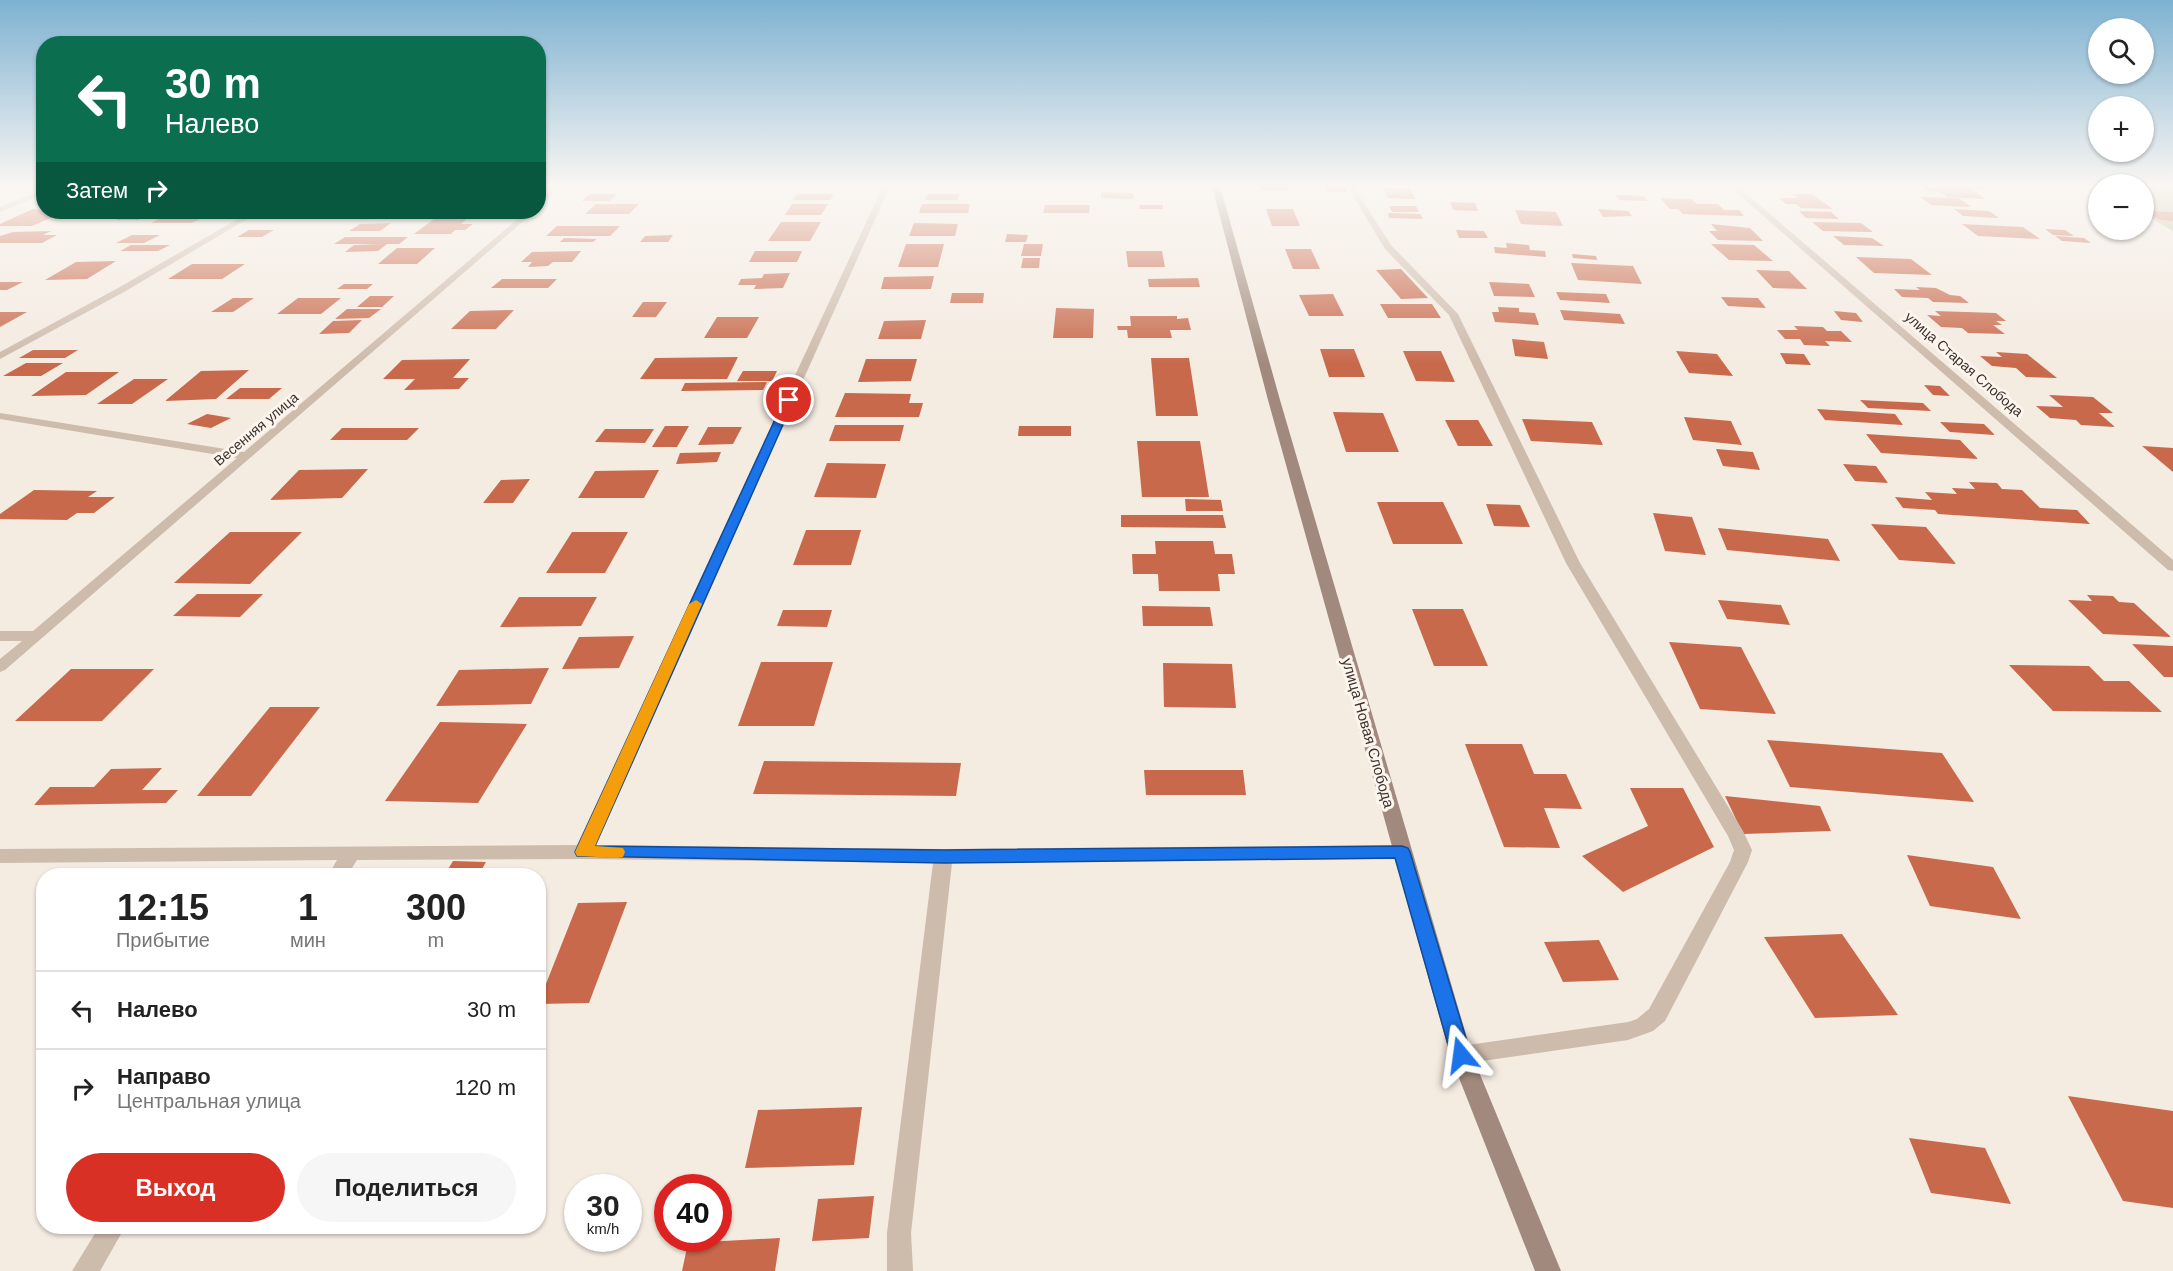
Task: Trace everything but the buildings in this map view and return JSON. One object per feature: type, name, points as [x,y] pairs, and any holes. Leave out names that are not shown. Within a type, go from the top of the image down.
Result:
[{"type":"street","points":[[0,356],[198,245]]},
{"type":"street","name":"Весенняя улица","points":[[0,667],[491,245]]},
{"type":"street","points":[[583,852],[859,245]]},
{"type":"street","name":"улица Новая Слобода","points":[[1233,245],[1461,1055],[1548,1271]]},
{"type":"street","points":[[1387,245],[1453,314],[1573,563],[1737,836],[1743,850],[1739,862],[1657,1015],[1645,1025],[1628,1031],[1461,1055]]},
{"type":"street","name":"улица Старая Слобода","points":[[1801,245],[2173,567]]},
{"type":"street","points":[[0,416],[246,456]]},
{"type":"street","points":[[0,636],[36,636]]},
{"type":"street","points":[[0,856],[583,852],[944,856],[1402,852]]},
{"type":"street","points":[[342,868],[351,855]]},
{"type":"street","points":[[900,1271],[899,1233],[944,856]]},
{"type":"street","points":[[85,1271],[109,1234]]},
{"type":"slow traffic","points":[[617,852],[583,852],[696,604]]},
{"type":"route","points":[[789,400],[583,852],[944,856],[1402,852],[1461,1055]]}]
